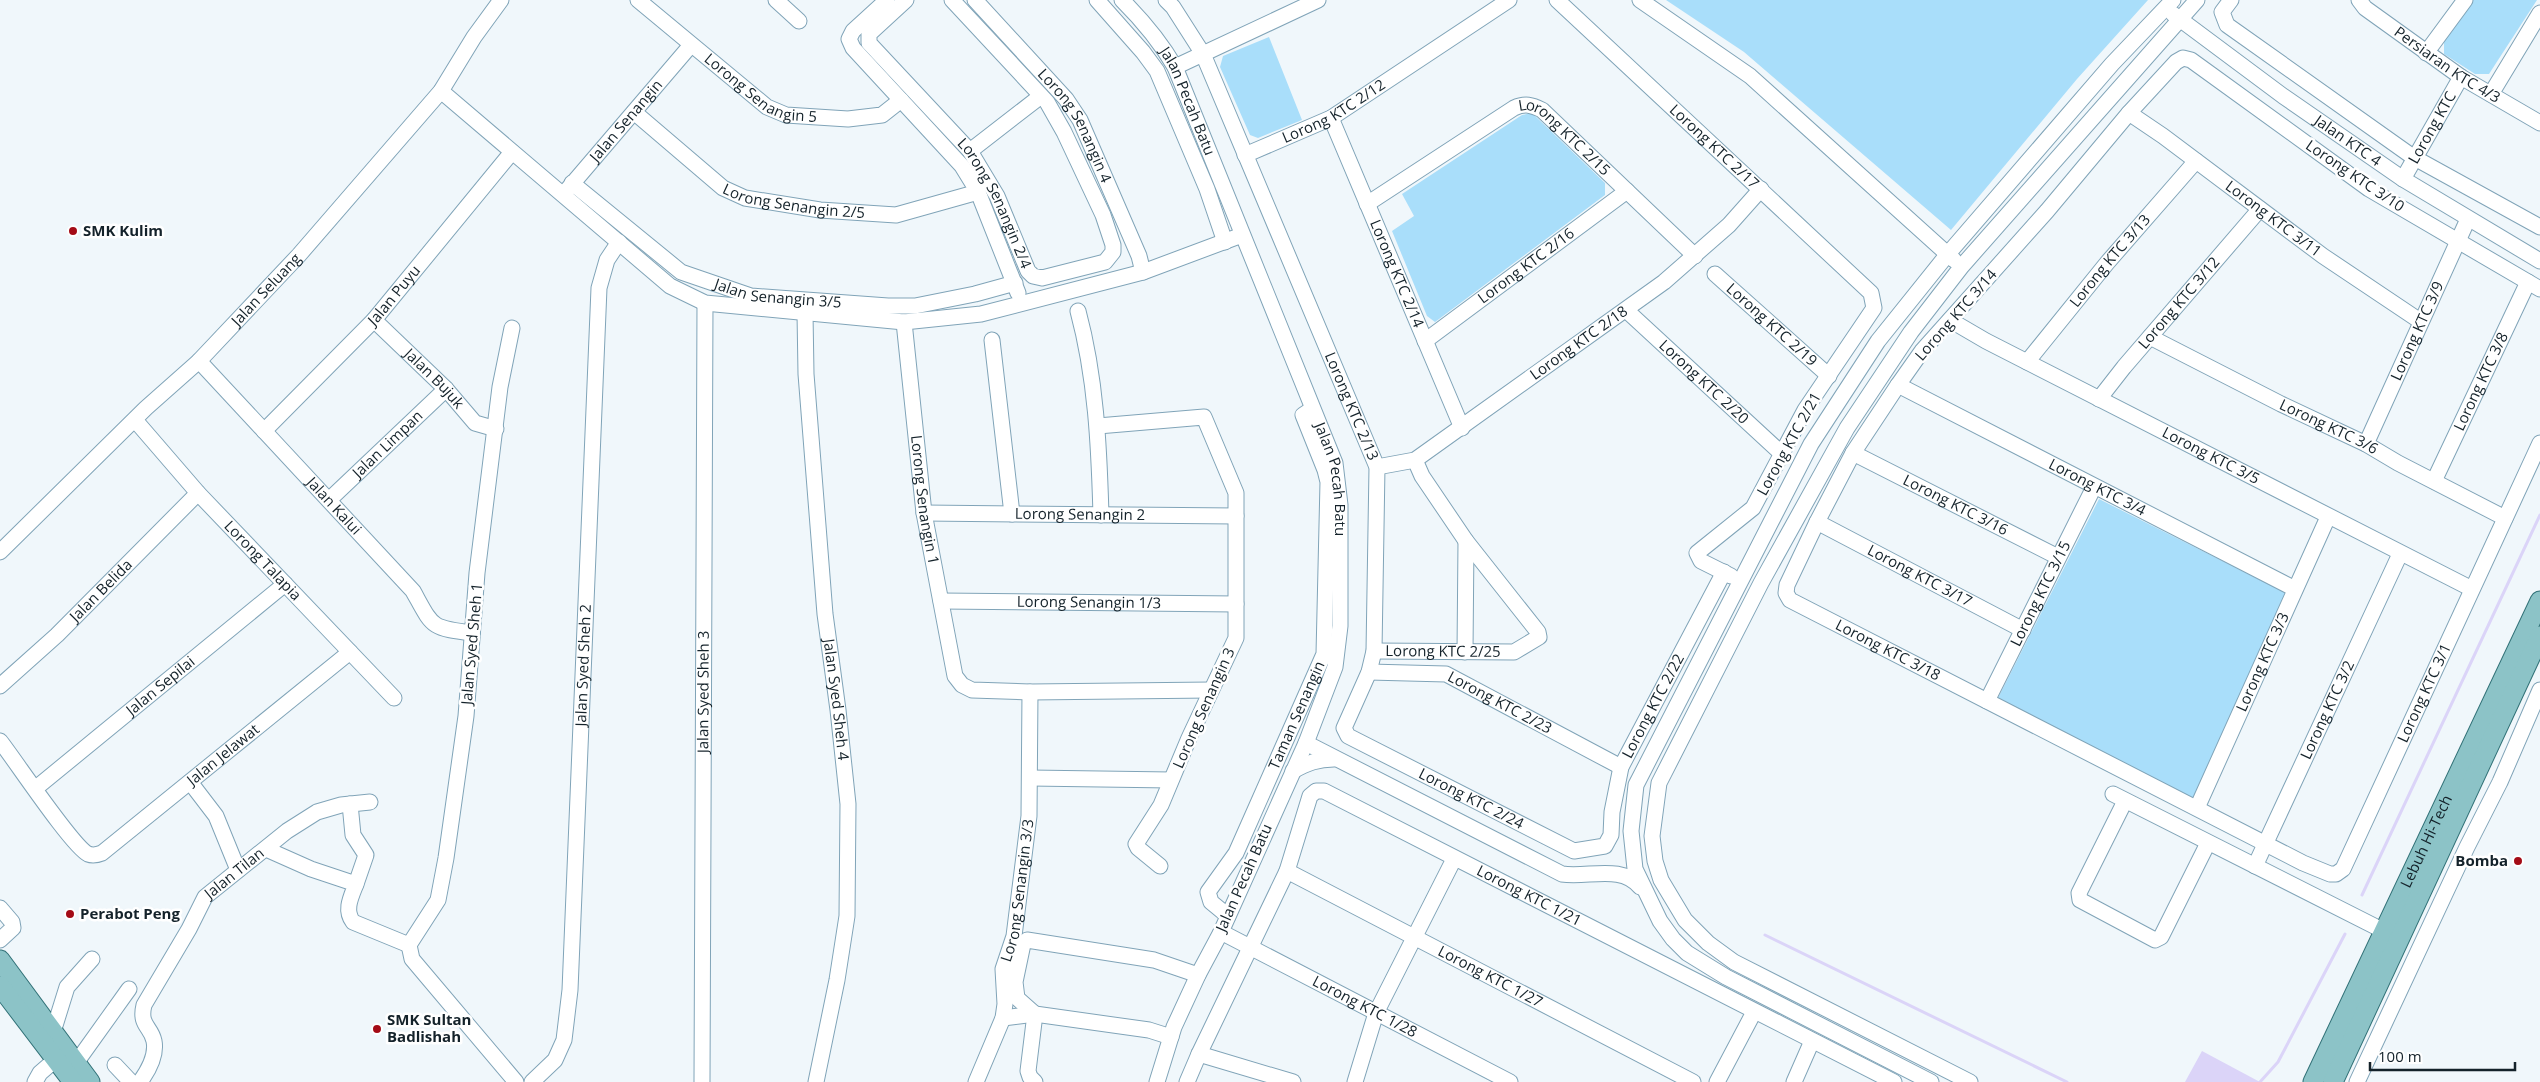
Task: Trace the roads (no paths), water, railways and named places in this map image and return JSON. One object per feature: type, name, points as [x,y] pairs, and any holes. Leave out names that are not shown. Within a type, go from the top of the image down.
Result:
[{"type":"main road","name":"Lebuh Hi-Tech","points":[[2333,1082],[2540,601]]},
{"type":"main road","name":"Lebuh Hi-Tech","points":[[2313,1082],[2384,931],[2441,834],[2540,636]]},
{"type":"main road","points":[[0,960],[90,1082]]},
{"type":"main road","points":[[0,986],[72,1082]]},
{"type":"street","name":"Jalan Seluang","points":[[0,552],[135,420],[199,362],[344,204],[441,91],[474,37],[501,0]]},
{"type":"street","name":"Lorong Senangin 5","points":[[638,0],[691,46],[767,107],[786,115],[848,118],[882,115],[901,100]]},
{"type":"street","points":[[776,0],[799,21]]},
{"type":"street","name":"Lorong Senangin 2/4","points":[[887,0],[854,31],[849,39],[853,48],[889,77],[970,151],[997,196],[1028,271],[1034,276],[1042,278],[1106,262],[1113,252],[1110,212],[1041,96],[965,2]]},
{"type":"street","name":"Lorong Senangin 2/4","points":[[906,0],[867,38],[901,100],[962,166],[978,192],[1023,304]]},
{"type":"street","points":[[1096,0],[1144,52],[1157,71],[1207,189],[1225,242]]},
{"type":"street","name":"Jalan Pecah Batu","points":[[1122,0],[1146,24],[1162,44],[1175,67],[1335,463],[1340,488],[1340,626],[1335,667],[1306,743],[1221,932],[1198,975],[1171,1037],[1156,1082]]},
{"type":"street","points":[[1166,0],[1173,7],[1203,54],[1245,155]]},
{"type":"street","points":[[1175,67],[1318,0]]},
{"type":"street","name":"Lorong KTC 2/12","points":[[1245,155],[1313,128],[1331,118],[1508,0]]},
{"type":"street","name":"Lorong KTC 2/17","points":[[1558,0],[1871,292]]},
{"type":"street","points":[[1640,0],[1750,76],[1947,255],[1962,266]]},
{"type":"street","points":[[1970,1082],[1734,962],[1708,943],[1685,920],[1672,901],[1655,861],[1652,836],[1659,783],[1761,583],[1847,428],[1912,332],[1962,266],[2197,0]]},
{"type":"street","name":"Persiaran KTC 4/3","points":[[2359,0],[2365,8],[2426,54],[2461,77],[2540,123]]},
{"type":"street","points":[[2426,54],[2465,0]]},
{"type":"street","name":"Lorong Senangin 4","points":[[965,2],[1066,99],[1080,120],[1110,212],[1139,256],[1143,272]]},
{"type":"street","points":[[1939,1066],[1931,1082],[1726,977],[1688,953],[1673,939],[1660,921],[1634,869],[1631,831],[1636,785],[1828,414],[1878,341],[1947,255],[2112,64],[2169,4]]},
{"type":"street","name":"Jalan KTC 4","points":[[2169,4],[2181,19],[2283,96],[2403,179],[2540,261]]},
{"type":"street","points":[[2226,6],[2228,25],[2414,157],[2540,227]]},
{"type":"street","points":[[2491,94],[2540,13]]},
{"type":"street","name":"Jalan Senangin","points":[[562,195],[691,46]]},
{"type":"street","name":"Lorong KTC 3/10","points":[[2176,62],[2183,58],[2191,60],[2370,189],[2457,242],[2534,285]]},
{"type":"street","name":"Lorong KTC 3/14","points":[[1790,600],[1786,593],[1786,585],[1853,453],[1922,351],[2048,211],[2129,113],[2176,62]]},
{"type":"street","name":"Lorong KTC","points":[[2403,179],[2461,77]]},
{"type":"street","points":[[441,91],[670,286],[705,303],[904,322],[981,314],[1143,272],[1242,235]]},
{"type":"street","points":[[970,151],[1041,96]]},
{"type":"street","name":"Lorong KTC 2/15","points":[[1367,204],[1523,104],[1533,105],[1542,110],[1695,256]]},
{"type":"street","name":"Lorong Senangin 2/5","points":[[634,112],[723,188],[745,198],[820,210],[896,215],[978,192]]},
{"type":"street","name":"Lorong KTC 3/11","points":[[2129,113],[2323,256],[2420,321]]},
{"type":"street","name":"Lorong KTC 2/14","points":[[1331,118],[1462,428]]},
{"type":"street","name":"Jalan Puyu","points":[[264,431],[374,320],[512,152]]},
{"type":"street","name":"Lorong KTC 2/13","points":[[1245,155],[1377,468],[1374,651],[1369,672],[1344,728]]},
{"type":"street","name":"Lorong KTC 3/13","points":[[2027,362],[2094,278],[2196,161]]},
{"type":"street","name":"Jalan Senangin 3/5","points":[[572,184],[681,272],[751,296],[888,306],[915,306],[975,294],[1015,283]]},
{"type":"street","name":"Lorong KTC 2/18","points":[[1377,468],[1415,460],[1626,310],[1695,256],[1761,189]]},
{"type":"street","name":"Lorong KTC 2/16","points":[[1425,340],[1627,191]]},
{"type":"street","name":"Lorong KTC 3/12","points":[[2100,399],[2150,337],[2260,209]]},
{"type":"street","name":"Lorong KTC 3/9","points":[[2366,444],[2420,321],[2468,219]]},
{"type":"street","points":[[1001,248],[1016,241]]},
{"type":"street","name":"Jalan Syed Sheh 2","points":[[532,1082],[554,1060],[564,1040],[570,990],[599,288],[607,260],[619,242]]},
{"type":"street","name":"Lorong KTC 2/19","points":[[1714,274],[1829,376]]},
{"type":"street","name":"Lorong KTC 3/8","points":[[2434,481],[2534,285]]},
{"type":"street","name":"Lorong KTC 2/21","points":[[1724,572],[1701,562],[1697,553],[1754,508],[1805,410],[1874,308],[1871,292]]},
{"type":"street","name":"Jalan Syed Sheh 3","points":[[702,1082],[705,303]]},
{"type":"street","name":"Lorong KTC 2/20","points":[[1626,310],[1782,454]]},
{"type":"street","points":[[1078,311],[1088,348],[1098,426],[1101,514]]},
{"type":"street","name":"Jalan Syed Sheh 4","points":[[804,313],[806,374],[824,614],[838,710],[848,804],[847,916],[837,980],[816,1082]]},
{"type":"street","name":"Jalan Bujuk","points":[[374,320],[446,389],[475,424],[496,429]]},
{"type":"street","name":"Lorong KTC 3/5","points":[[1950,320],[2027,362],[2400,554],[2472,589]]},
{"type":"street","name":"Lorong Senangin 1","points":[[904,322],[924,513],[955,676],[962,685],[972,690],[1030,692]]},
{"type":"street","name":"Jalan Syed Sheh 1","points":[[409,948],[438,900],[446,858],[466,716],[477,573],[500,387],[512,328]]},
{"type":"street","name":"Lorong KTC 3/6","points":[[2150,337],[2281,404],[2366,444],[2505,518]]},
{"type":"street","points":[[992,340],[1012,514]]},
{"type":"street","name":"Jalan Kalui","points":[[199,362],[413,591],[429,621],[434,626],[445,630],[472,633]]},
{"type":"street","name":"Lorong KTC 3/4","points":[[1898,385],[2295,589]]},
{"type":"street","name":"Jalan Limpan","points":[[329,500],[446,389]]},
{"type":"street","name":"Taman Senangin","points":[[1228,916],[1211,902],[1208,892],[1236,853],[1324,654],[1328,482],[1303,415],[1312,409]]},
{"type":"street","name":"Lorong Senangin 3","points":[[1098,426],[1204,416],[1236,494],[1236,638],[1211,690],[1161,805],[1136,844],[1138,848],[1160,866]]},
{"type":"street","name":"Lorong Talapia","points":[[135,420],[198,493],[394,698]]},
{"type":"street","name":"Lorong KTC 3/1","points":[[2266,843],[2330,874],[2336,874],[2343,869],[2540,444]]},
{"type":"street","name":"Lorong KTC 3/16","points":[[1853,453],[2058,557]]},
{"type":"street","points":[[1415,460],[1422,476],[1466,541],[1465,652]]},
{"type":"street","name":"Lorong KTC 3/15","points":[[1987,701],[2094,487]]},
{"type":"street","name":"Jalan Belida","points":[[0,686],[57,635],[198,493]]},
{"type":"street","name":"Lorong Senangin 2","points":[[924,513],[1236,516]]},
{"type":"street","name":"Lorong KTC 3/3","points":[[2197,808],[2328,517]]},
{"type":"street","name":"Lorong KTC 3/17","points":[[1817,522],[2023,630]]},
{"type":"street","name":"Lorong KTC 2/25","points":[[1374,651],[1514,652],[1539,637],[1538,632],[1466,541]]},
{"type":"street","name":"Lorong KTC 3/2","points":[[2255,866],[2400,554]]},
{"type":"street","points":[[1724,572],[1742,580]]},
{"type":"street","name":"Lorong KTC 2/22","points":[[1605,846],[1612,835],[1612,812],[1621,767],[1724,572]]},
{"type":"street","name":"Jalan Sepilai","points":[[36,788],[286,584]]},
{"type":"street","name":"Lorong KTC 3/18","points":[[1790,600],[1987,701]]},
{"type":"street","name":"Lorong Senangin 1/3","points":[[941,601],[1236,604]]},
{"type":"street","name":"Jalan Jelawat","points":[[36,788],[86,853],[95,856],[102,853],[350,652]]},
{"type":"street","points":[[2532,655],[2531,672],[2540,690]]},
{"type":"street","name":"Lorong KTC 2/23","points":[[1369,672],[1446,674],[1621,767]]},
{"type":"street","points":[[1030,692],[1211,690]]},
{"type":"street","points":[[2507,705],[2524,693],[2540,690]]},
{"type":"street","points":[[2357,1082],[2467,847],[2500,782],[2540,690]]},
{"type":"street","name":"Lorong Senangin 3/3","points":[[976,1082],[1003,1018],[1005,1004],[1003,969],[1014,936],[1029,816],[1030,692]]},
{"type":"street","points":[[1987,701],[2266,843]]},
{"type":"street","name":"Lorong KTC 2/24","points":[[1344,728],[1348,736],[1574,851],[1605,846]]},
{"type":"street","points":[[0,741],[36,788]]},
{"type":"street","points":[[1306,743],[1562,874],[1576,876],[1615,873],[1634,878],[1644,891]]},
{"type":"street","points":[[1293,771],[1306,763],[1320,759],[1336,759]]},
{"type":"street","points":[[1030,778],[1171,780]]},
{"type":"street","points":[[190,782],[216,816],[238,870]]},
{"type":"street","name":"Lorong KTC 1/21","points":[[1188,1082],[1198,1054],[1252,948],[1287,872],[1310,796],[1316,790],[1324,791],[1812,1042],[1894,1082]]},
{"type":"street","points":[[2208,843],[2159,940],[2154,940],[2080,900],[2079,893],[2119,798],[2384,931]]},
{"type":"street","name":"Jalan Tilan","points":[[140,1082],[155,1053],[154,1040],[146,1029],[141,1015],[144,1005],[205,897],[287,831],[317,812],[350,804],[370,802]]},
{"type":"street","points":[[350,804],[353,835],[366,855],[348,907],[349,917],[353,922],[409,948],[412,959],[516,1082]]},
{"type":"street","points":[[2441,834],[2467,847]]},
{"type":"street","points":[[266,849],[311,869],[356,884]]},
{"type":"street","points":[[1615,873],[1624,868],[1633,855]]},
{"type":"street","points":[[1355,1082],[1376,1013],[1454,859]]},
{"type":"street","name":"Lorong KTC 1/27","points":[[1287,872],[1693,1082]]},
{"type":"street","points":[[0,908],[12,922],[13,928],[0,940]]},
{"type":"street","name":"Lorong KTC 1/28","points":[[1221,932],[1510,1082]]},
{"type":"street","points":[[1035,1014],[1017,998],[1016,982],[1023,944],[1027,940],[1154,960],[1198,975]]},
{"type":"street","points":[[53,1032],[68,987],[92,959]]},
{"type":"street","points":[[76,1063],[129,989]]},
{"type":"street","points":[[1717,1082],[1754,1012]]},
{"type":"street","points":[[1003,1018],[1035,1014],[1149,1030],[1171,1037]]},
{"type":"street","points":[[1035,1014],[1028,1071],[1030,1077],[1036,1082]]},
{"type":"street","points":[[1794,1082],[1812,1042]]},
{"type":"street","points":[[1198,1054],[1293,1082]]},
{"type":"street","points":[[35,1082],[40,1073],[55,1060]]},
{"type":"street","points":[[115,1065],[131,1082]]},
{"type":"waterway","points":[[2362,895],[2540,515]]},
{"type":"waterway","points":[[2260,1082],[2278,1062],[2345,934]]},
{"type":"waterway","points":[[1765,935],[2067,1082]]},
{"type":"place","name":"SMK Kulim","points":[[73,231]]},
{"type":"place","name":"Bomba","points":[[2518,861]]},
{"type":"place","name":"Perabot Peng","points":[[70,914]]},
{"type":"place","name":"SMK Sultan Badlishah","points":[[377,1029]]}]
